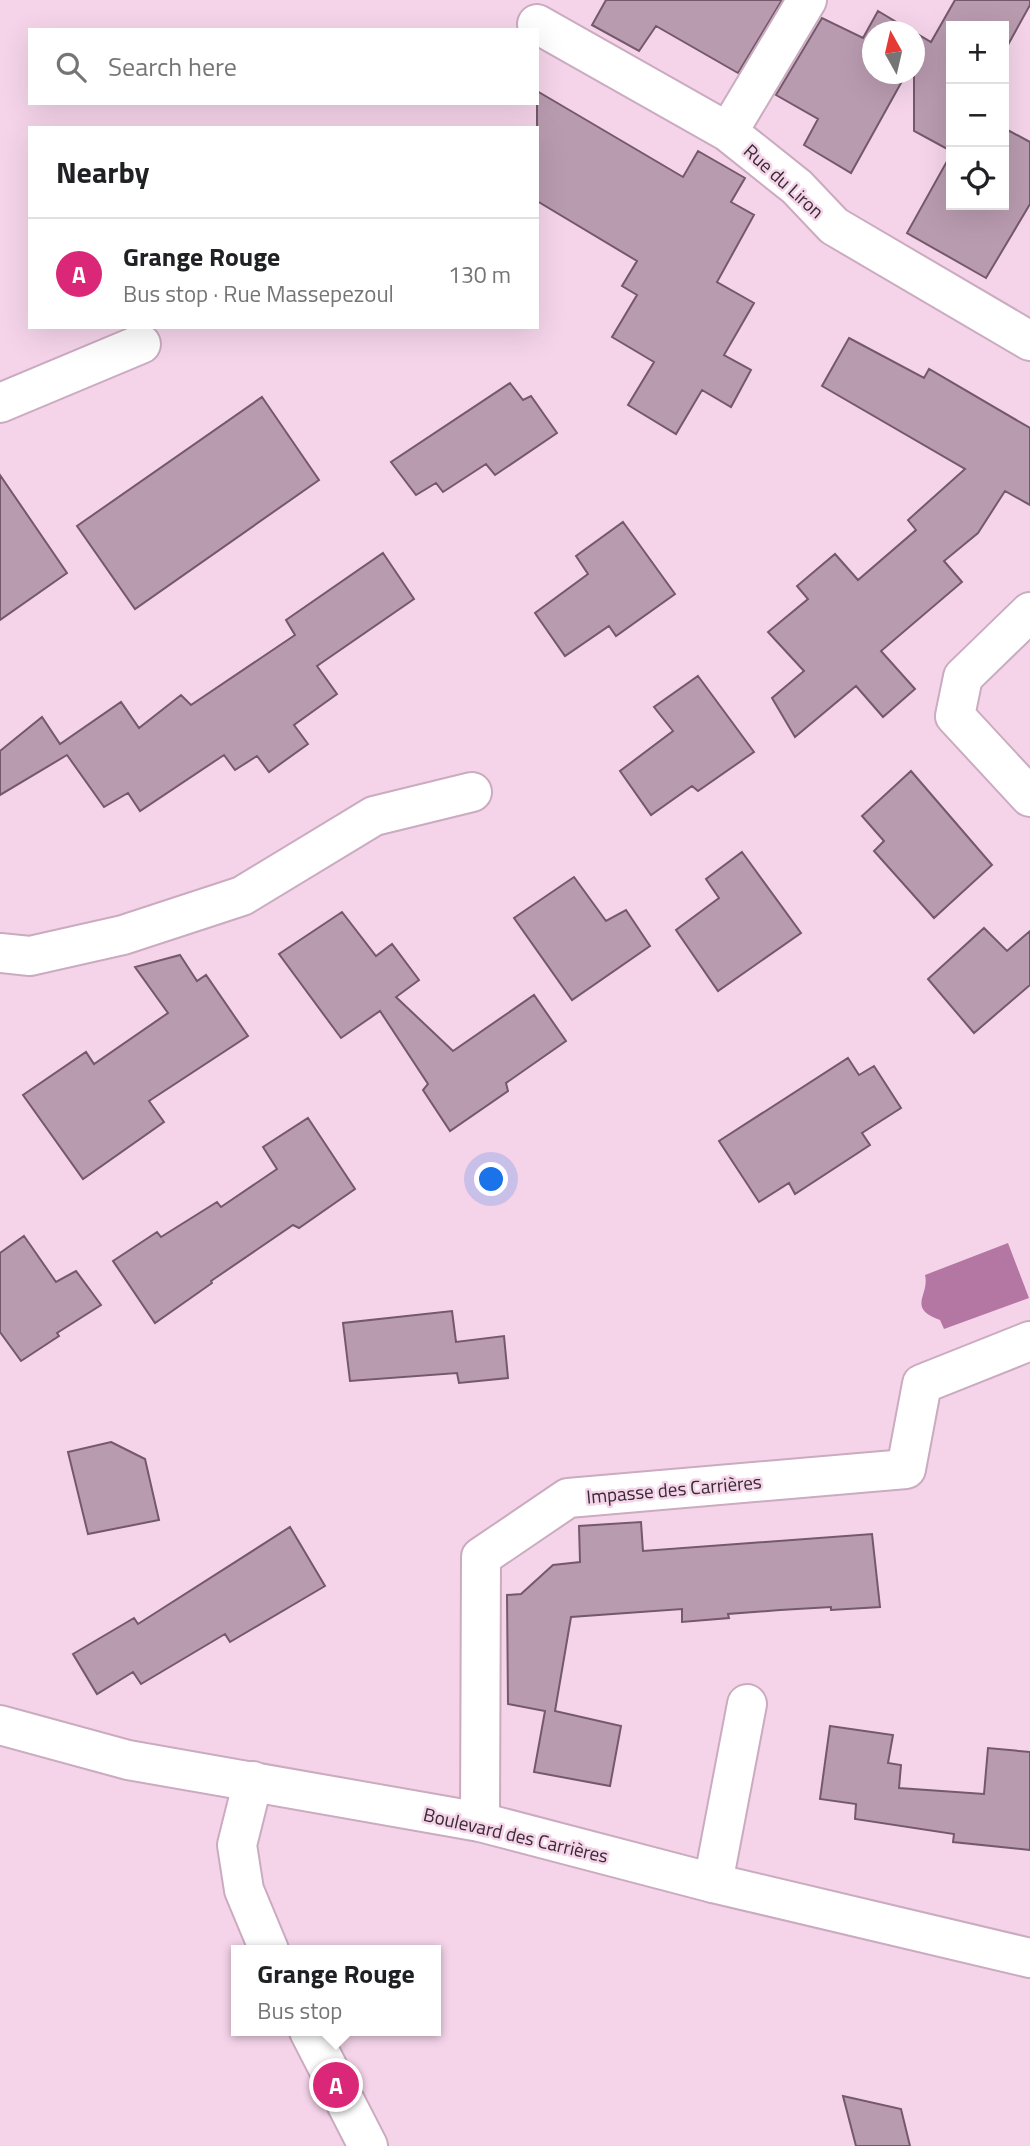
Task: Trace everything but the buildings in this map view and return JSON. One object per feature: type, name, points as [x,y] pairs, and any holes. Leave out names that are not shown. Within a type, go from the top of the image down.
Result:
[{"type":"street","points":[[728,132],[807,0]]},
{"type":"street","name":"Rue du Liron","points":[[537,24],[728,132],[797,187],[834,226],[1030,341]]},
{"type":"street","points":[[0,403],[141,344]]},
{"type":"street","points":[[1030,612],[963,677],[955,716],[1030,796]]},
{"type":"street","points":[[0,953],[30,956],[123,935],[242,896],[374,816],[471,792]]},
{"type":"street","name":"Impasse des Carrières","points":[[480,1822],[481,1557],[568,1498],[906,1469],[922,1384],[1030,1341]]},
{"type":"street","points":[[713,1883],[747,1704]]},
{"type":"street","name":"Boulevard des Carrières","points":[[0,1725],[128,1760],[480,1822],[713,1883],[1030,1958]]},
{"type":"street","points":[[253,1781],[237,1845],[244,1891],[266,1945]]},
{"type":"street","points":[[312,2036],[368,2146]]},
{"type":"shaded area","points":[[1008,1243],[1029,1298],[944,1329],[940,1320],[924,1311],[922,1300],[925,1275]]},
{"type":"place","name":"Grange Rouge","points":[[336,2085]]}]
